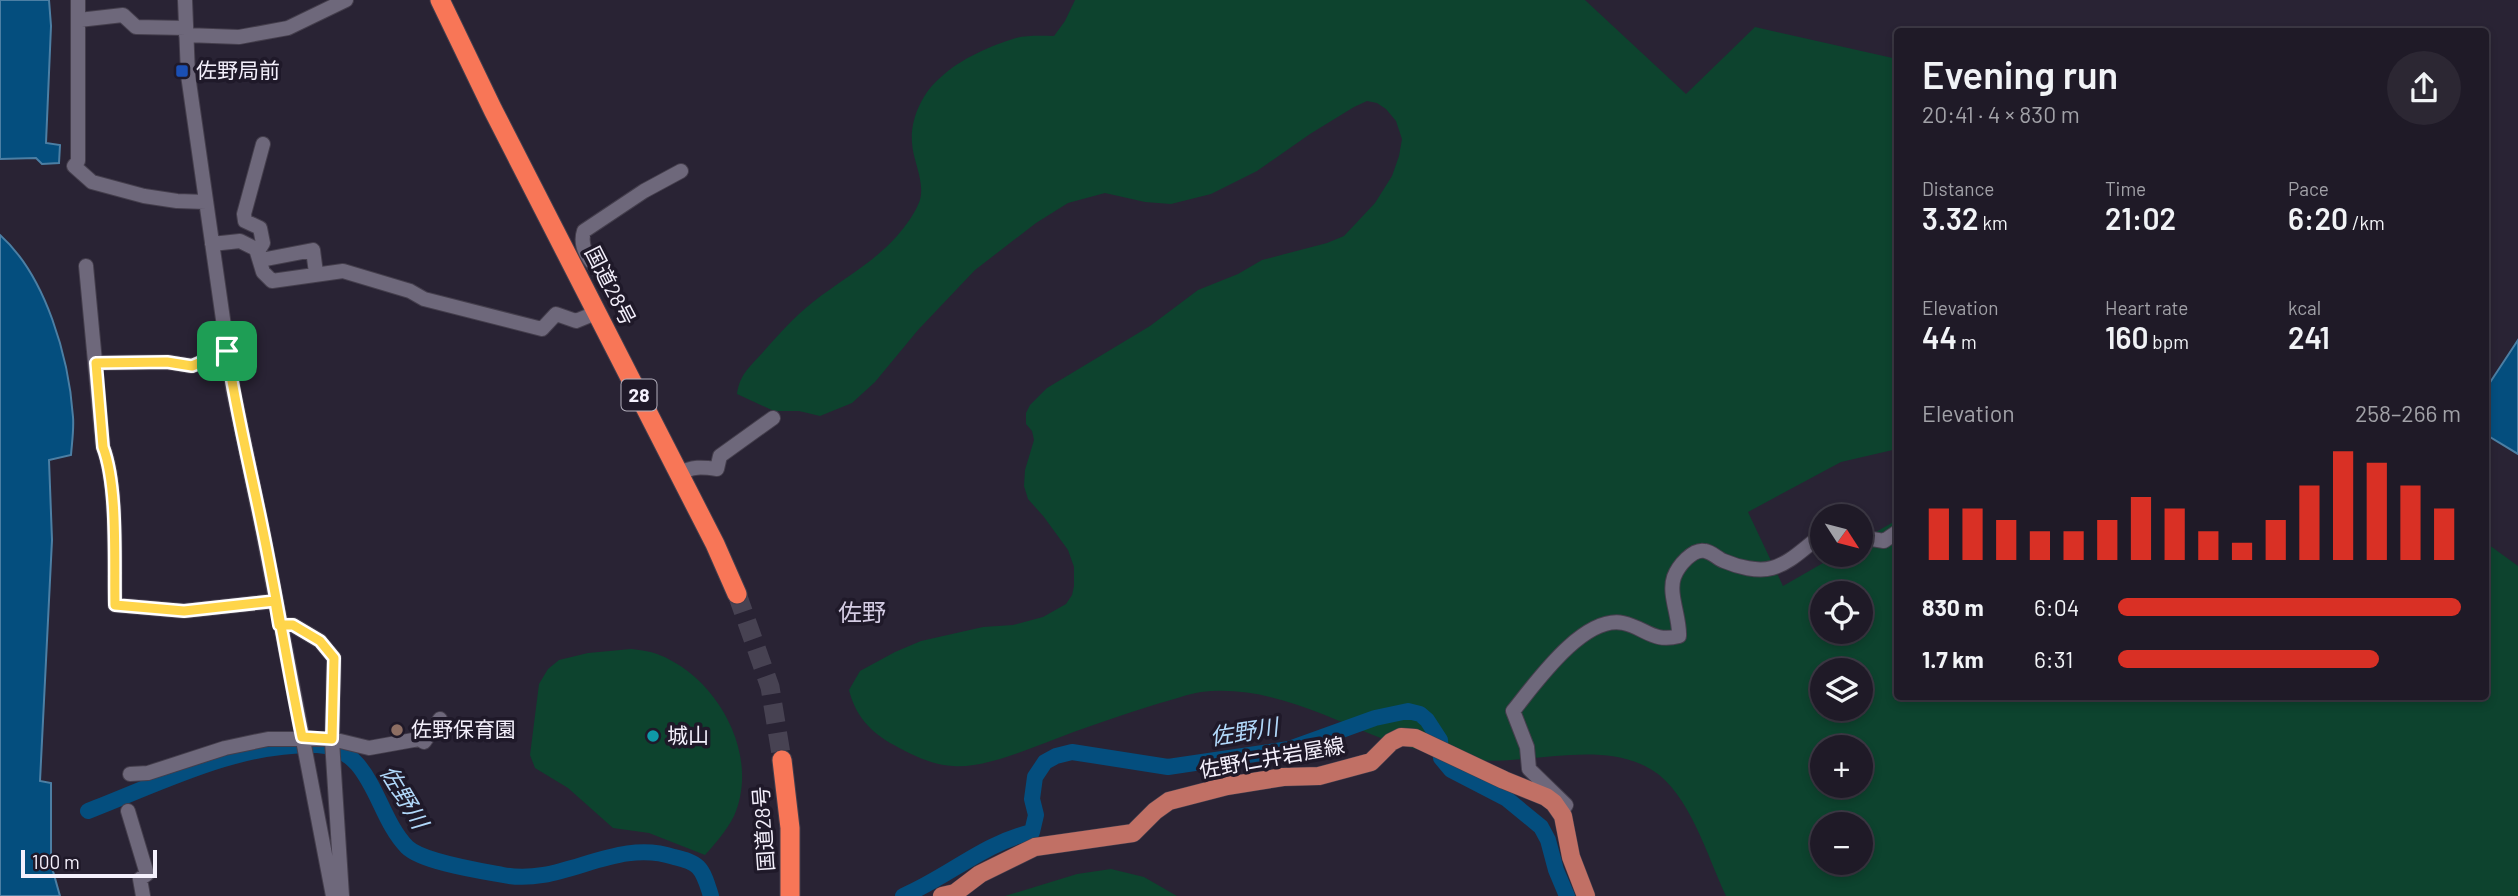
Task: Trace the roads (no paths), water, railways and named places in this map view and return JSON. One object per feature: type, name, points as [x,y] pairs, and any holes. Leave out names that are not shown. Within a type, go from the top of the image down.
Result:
[{"type":"highway","name":"国道28号","points":[[440,0],[737,594]]},
{"type":"highway","name":"国道28号","points":[[782,760],[790,828],[790,896]]},
{"type":"main road","name":"佐野仁井岩屋線","points":[[942,896],[955,893],[980,874],[1035,847],[1133,833],[1168,801],[1227,786],[1283,777],[1319,776],[1371,762],[1388,744],[1401,737],[1415,738],[1546,797],[1561,811]]},
{"type":"main road","points":[[1561,811],[1571,858],[1586,896]]},
{"type":"street","points":[[78,0],[78,161],[74,166],[92,182],[144,196],[206,202]]},
{"type":"street","points":[[185,0],[188,75],[227,351],[333,896]]},
{"type":"street","points":[[79,20],[123,15],[136,27],[239,37],[288,28],[346,0]]},
{"type":"street","points":[[263,144],[244,214],[245,221],[260,228],[263,243],[259,255],[265,276],[272,281],[343,271],[410,291],[424,299],[542,329],[556,314],[576,321],[597,312]]},
{"type":"street","points":[[611,285],[584,251],[581,239],[584,231],[644,191],[681,172]]},
{"type":"street","points":[[212,244],[240,241],[259,255],[313,250],[316,274]]},
{"type":"street","points":[[86,266],[103,447],[108,459],[110,482],[115,605],[184,611],[275,601]]},
{"type":"street","points":[[96,363],[167,362],[192,366],[227,351]]},
{"type":"street","points":[[679,474],[699,466],[717,470],[720,456],[773,418]]},
{"type":"street","points":[[1873,539],[1884,541],[1894,533]]},
{"type":"street","points":[[1561,811],[1566,805],[1529,769],[1527,747],[1513,711],[1571,645],[1588,632],[1618,622],[1665,639],[1679,635],[1680,622],[1673,591],[1674,576],[1689,556],[1697,551],[1706,551],[1740,566],[1771,568],[1784,563],[1810,544]]},
{"type":"street","points":[[279,625],[293,625],[320,641],[334,658],[332,740],[342,896]]},
{"type":"street","points":[[130,774],[148,773],[252,742],[332,740],[369,748],[419,739],[424,742],[440,719]]},
{"type":"street","points":[[128,811],[147,874],[140,878],[143,896]]},
{"type":"water","points":[[0,0],[49,0],[51,26],[46,143],[60,145],[59,163],[42,164],[36,158],[0,159]]},
{"type":"water","points":[[0,235],[30,272],[42,295],[60,344],[71,394],[71,455],[49,460],[52,540],[40,781],[51,783],[51,864],[60,896],[0,896]]},
{"type":"water","points":[[2518,340],[2518,454],[2489,436],[2489,384]]},
{"type":"waterway","name":"佐野川","points":[[903,896],[998,844],[1032,832],[1036,815],[1032,799],[1035,777],[1045,762],[1056,756],[1072,752],[1168,767],[1289,749],[1375,718],[1408,711],[1420,714],[1427,720],[1440,740],[1441,758],[1451,770],[1507,799],[1541,827],[1567,896]]},
{"type":"waterway","name":"佐野川","points":[[88,811],[171,777],[229,758],[287,746],[317,745],[336,749],[350,757],[371,785],[396,834],[407,847],[425,857],[467,868],[525,877],[630,853],[652,853],[684,859],[696,865],[711,896]]},
{"type":"tunnel","points":[[737,594],[770,687],[782,760]]},
{"type":"place","name":"佐野局前","points":[[182,71]]},
{"type":"place","name":"佐野保育園","points":[[397,730]]},
{"type":"place","name":"城山","points":[[653,736]]},
{"type":"district","name":"佐野","points":[[862,613]]}]
